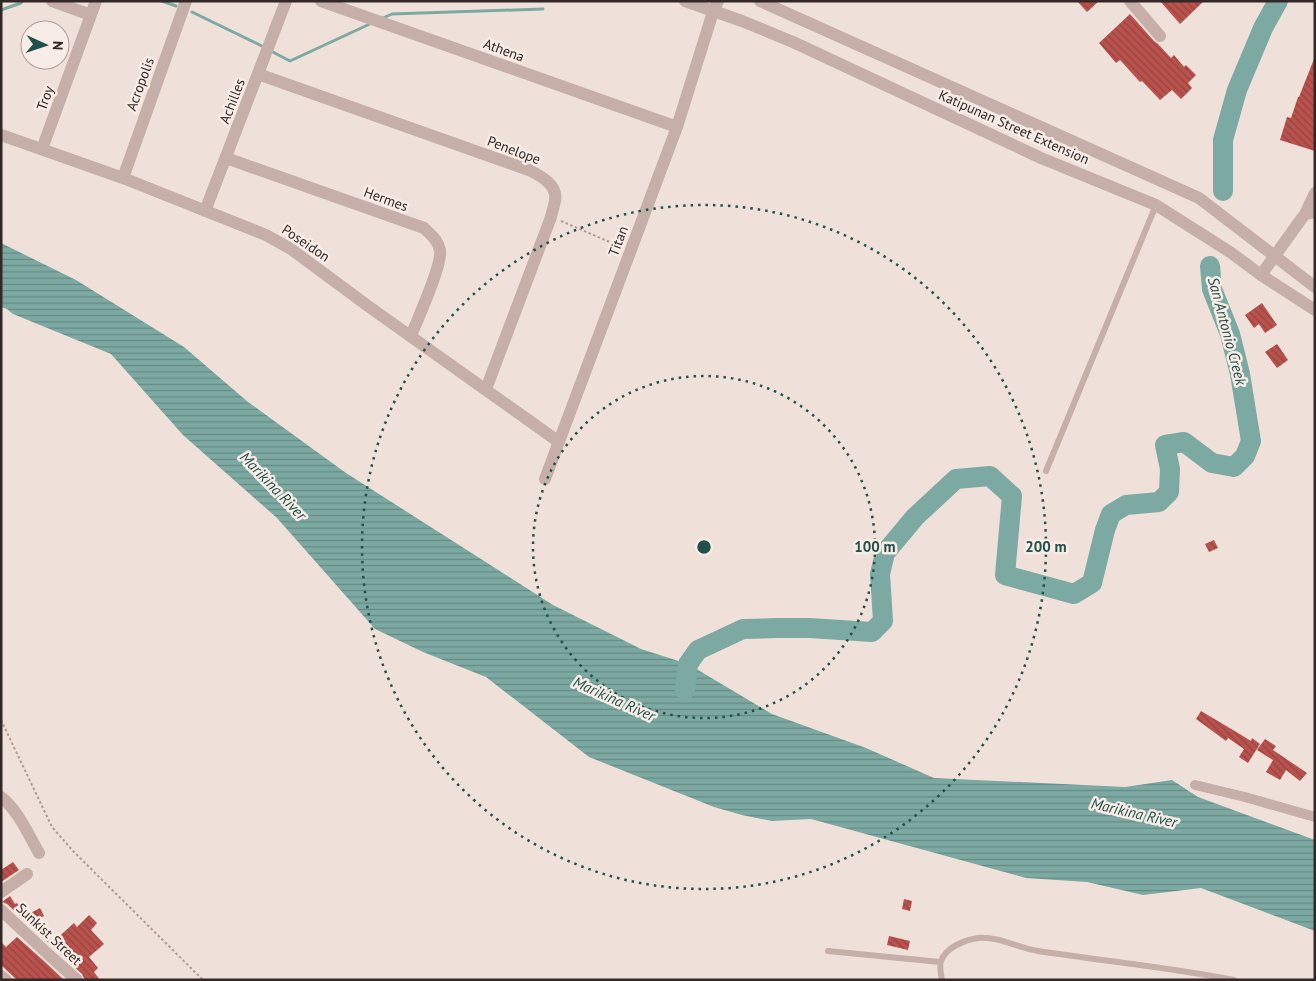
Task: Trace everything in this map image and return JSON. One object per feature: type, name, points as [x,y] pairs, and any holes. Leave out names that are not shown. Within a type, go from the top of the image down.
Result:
[{"type":"street","points":[[52,1],[91,15]]},
{"type":"street","name":"Troy","points":[[42,149],[96,1]]},
{"type":"street","name":"Acropolis","points":[[123,178],[186,1]]},
{"type":"street","name":"Achilles","points":[[205,211],[286,1]]},
{"type":"street","name":"Athena","points":[[321,1],[677,128]]},
{"type":"street","name":"Katipunan Street Extension","points":[[685,1],[716,6],[742,21],[793,42],[1042,158],[1156,205],[1230,252],[1258,273],[1315,310]]},
{"type":"street","name":"Katipunan Street Extension","points":[[760,1],[1199,198],[1315,287]]},
{"type":"street","points":[[1134,2],[1160,36]]},
{"type":"street","name":"Titan","points":[[545,478],[677,128],[716,6]]},
{"type":"street","name":"Penelope","points":[[258,74],[529,170],[548,182],[554,191],[556,200],[551,217],[486,389]]},
{"type":"street","name":"Poseidon","points":[[1,135],[123,178],[266,235],[292,249],[559,442]]},
{"type":"street","name":"Hermes","points":[[226,158],[424,228],[436,240],[441,252],[436,273],[411,336]]},
{"type":"street","points":[[1258,273],[1271,253],[1310,213],[1315,193]]},
{"type":"street","points":[[1195,785],[1315,817]]},
{"type":"street","points":[[1,797],[8,802],[39,853]]},
{"type":"street","points":[[1,892],[27,874]]},
{"type":"street","name":"Sunkist Street","points":[[1,910],[77,980]]},
{"type":"street","points":[[1,976],[6,980]]},
{"type":"lane","points":[[1046,471],[1156,205]]},
{"type":"lane","points":[[942,980],[940,962],[948,950],[964,941],[979,938],[992,938],[1038,951],[1195,972],[1234,980]]},
{"type":"lane","points":[[828,951],[940,962]]},
{"type":"path","points":[[551,217],[630,251]]},
{"type":"path","points":[[1,720],[52,827],[74,852],[203,980]]},
{"type":"water","name":"Marikina River","points":[[1,243],[76,280],[184,347],[248,402],[346,473],[553,605],[641,649],[688,664],[772,714],[866,748],[934,778],[1125,787],[1172,780],[1198,797],[1315,840],[1315,931],[1201,888],[1143,895],[1087,882],[1026,878],[811,819],[772,821],[742,815],[714,807],[589,757],[486,677],[423,652],[375,629],[277,518],[183,435],[111,354],[13,314],[1,307]]},
{"type":"building","points":[[1077,1],[1099,1],[1087,12]]},
{"type":"building","points":[[1160,1],[1204,1],[1180,24]]},
{"type":"building","points":[[1130,14],[1171,58],[1174,55],[1184,67],[1186,65],[1196,75],[1188,83],[1192,88],[1181,99],[1172,90],[1160,100],[1120,60],[1116,63],[1099,43]]},
{"type":"building","points":[[1314,59],[1315,151],[1280,140],[1287,117],[1291,118]]},
{"type":"building","points":[[1262,303],[1277,325],[1265,333],[1259,324],[1254,328],[1245,315]]},
{"type":"building","points":[[1277,344],[1288,360],[1277,368],[1265,352]]},
{"type":"building","points":[[1214,540],[1218,548],[1209,552],[1205,544]]},
{"type":"building","points":[[1201,711],[1251,741],[1252,738],[1260,744],[1248,763],[1239,757],[1244,749],[1228,738],[1226,741],[1196,719]]},
{"type":"building","points":[[1265,739],[1276,746],[1273,750],[1307,773],[1300,781],[1286,770],[1280,780],[1266,772],[1273,760],[1257,750]]},
{"type":"building","points":[[13,862],[19,870],[1,882],[1,870]]},
{"type":"building","points":[[10,896],[15,904],[17,903],[27,915],[40,908],[44,916],[33,922],[53,942],[74,923],[77,927],[89,915],[97,923],[91,930],[104,944],[89,957],[98,968],[94,972],[100,980],[85,980],[82,974],[7,904],[2,902]]},
{"type":"building","points":[[904,899],[912,901],[910,911],[902,909]]},
{"type":"building","points":[[889,936],[910,941],[908,950],[887,945]]},
{"type":"building","points":[[17,937],[64,980],[17,980],[1,965],[1,942],[6,947]]},
{"type":"waterway","points":[[1,10],[22,1]]},
{"type":"waterway","points":[[162,1],[176,6]]},
{"type":"waterway","name":"San Antonio Creek","points":[[1223,191],[1223,140],[1237,90],[1263,28],[1278,1]]},
{"type":"waterway","points":[[383,18],[392,14],[543,9]]},
{"type":"waterway","points":[[192,12],[264,47]]},
{"type":"waterway","points":[[269,50],[290,61],[372,23]]},
{"type":"waterway","name":"San Antonio Creek","points":[[685,690],[688,664],[698,650],[743,629],[809,628],[872,632],[883,621],[880,574],[885,553],[915,517],[956,479],[990,476],[1012,496],[1005,575],[1074,594],[1092,583],[1105,530],[1111,514],[1126,505],[1159,502],[1169,492],[1170,469],[1165,445],[1184,442],[1212,463],[1234,467],[1245,456],[1251,441],[1240,374],[1230,334],[1212,289],[1210,266]]}]
